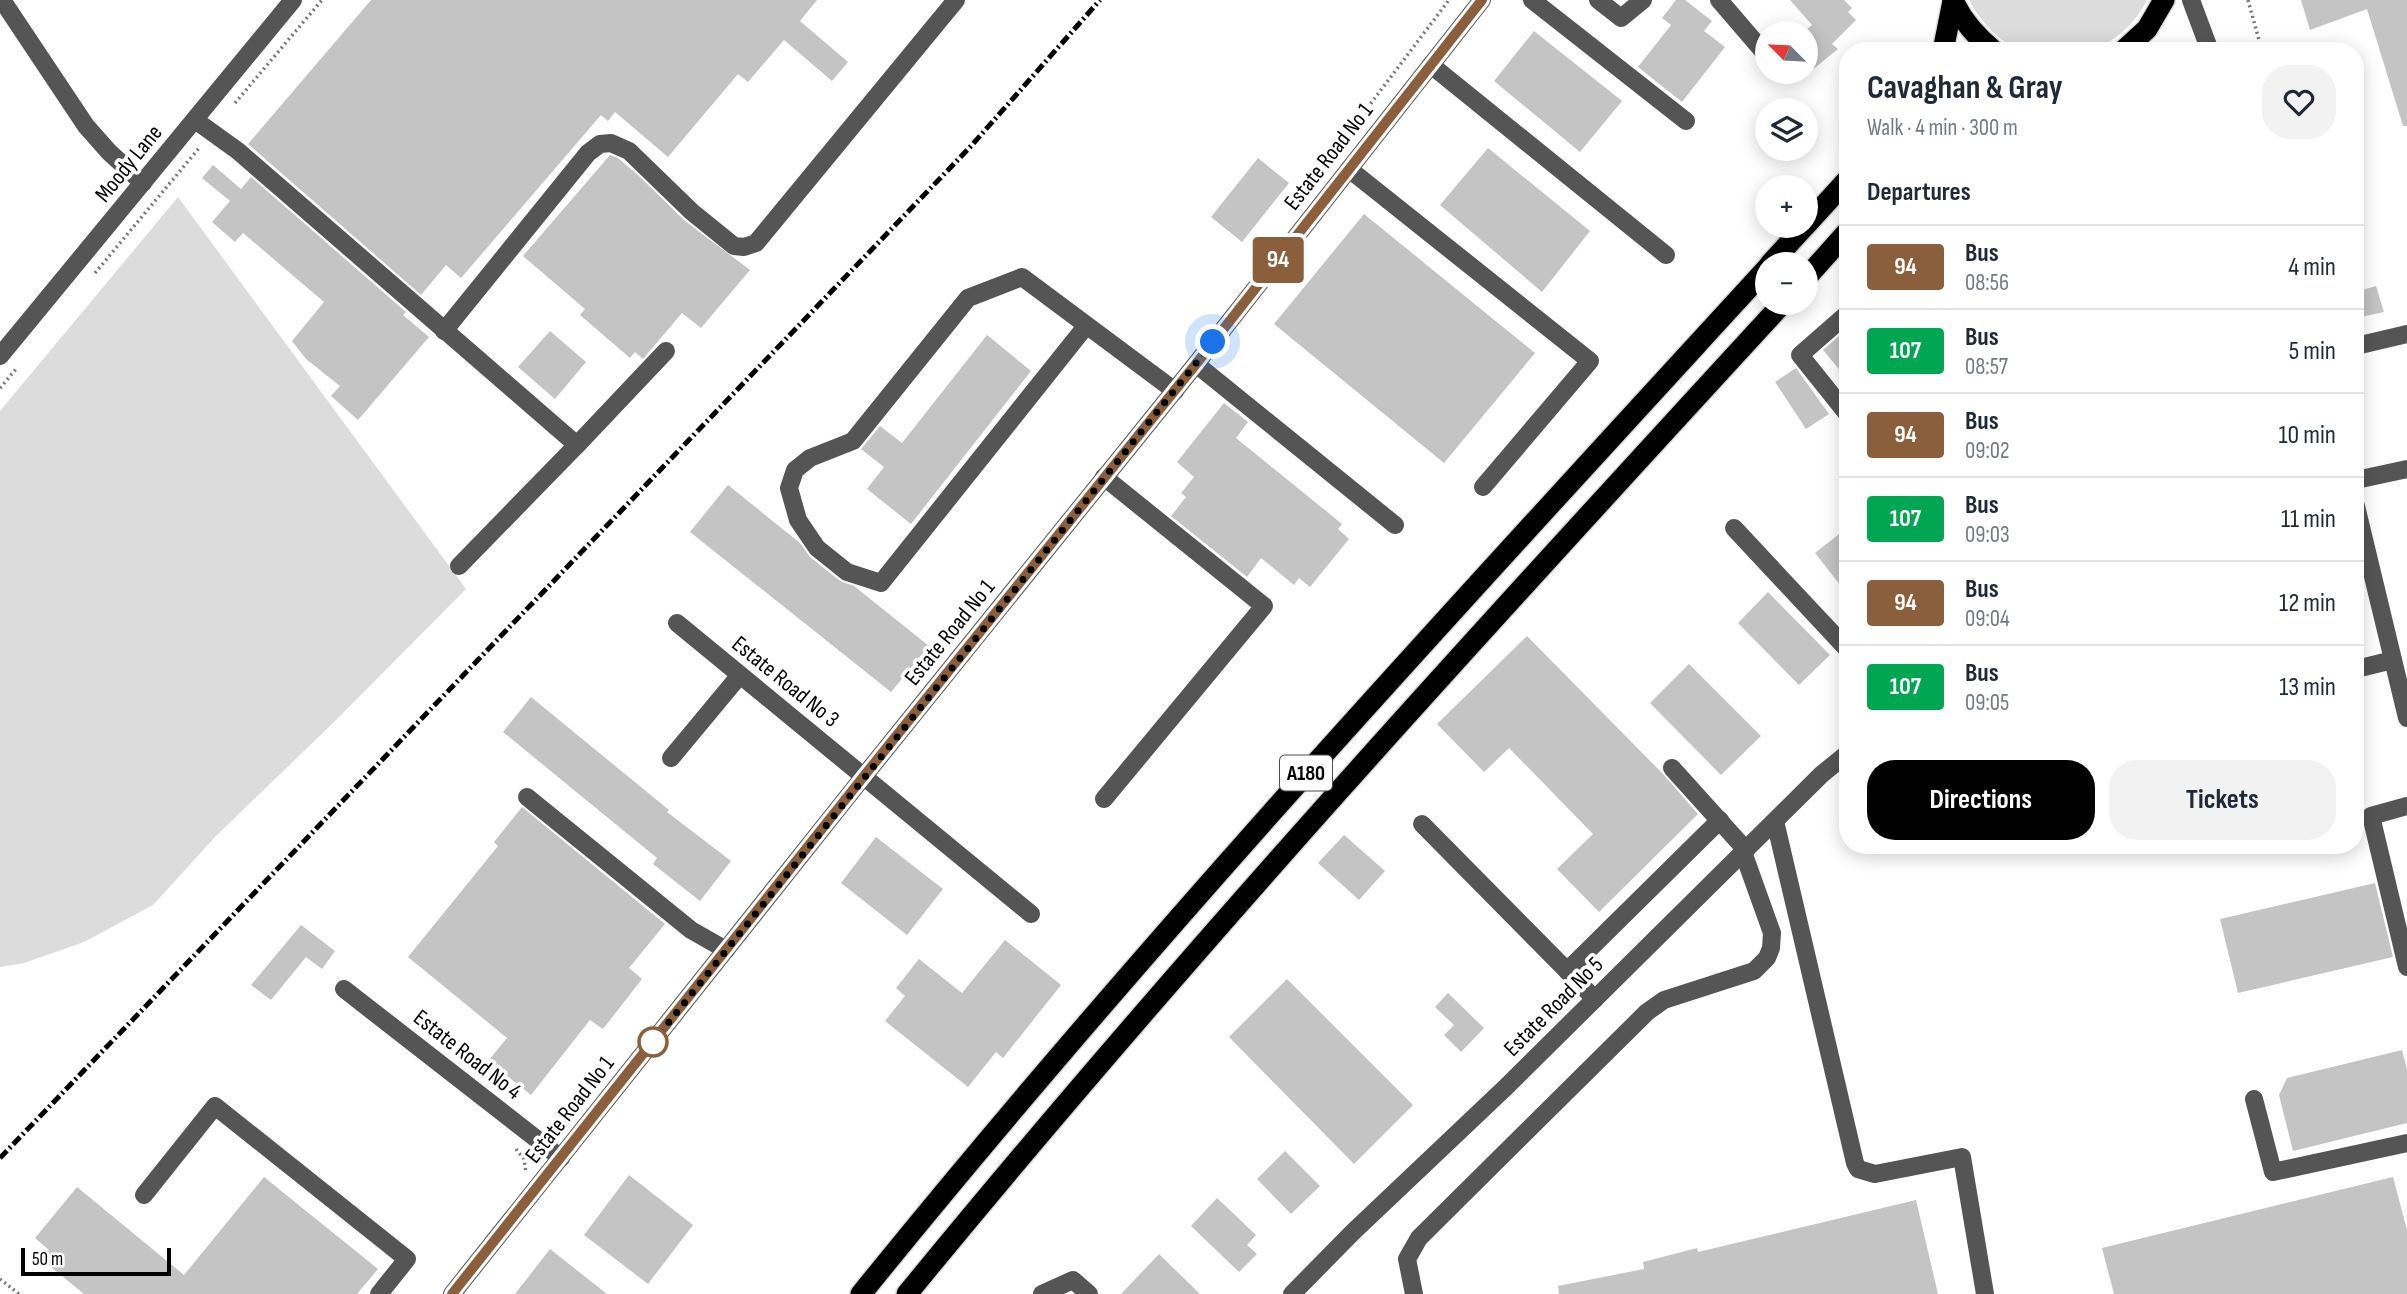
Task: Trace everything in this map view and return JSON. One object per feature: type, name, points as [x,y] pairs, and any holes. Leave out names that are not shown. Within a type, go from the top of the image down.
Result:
[{"type":"highway","points":[[1945,42],[1953,0]]},
{"type":"highway","points":[[1953,0],[1963,20],[1983,42]]},
{"type":"highway","points":[[2133,42],[2147,29],[2164,0]]},
{"type":"highway","name":"A180","points":[[1818,212],[1839,189]]},
{"type":"highway","name":"A180","points":[[1782,252],[1794,238]]},
{"type":"highway","points":[[1818,265],[1839,241]]},
{"type":"highway","name":"A180","points":[[862,1294],[1089,1020],[1250,835],[1755,281]]},
{"type":"highway","name":"A180","points":[[907,1294],[1061,1108],[1278,858],[1772,315]]},
{"type":"street","points":[[2,0],[86,126],[109,152],[143,183]]},
{"type":"street","name":"Moody Lane","points":[[0,356],[293,0]]},
{"type":"street","points":[[444,331],[588,153],[600,144],[611,143],[629,151],[692,212],[734,246],[744,247],[755,243],[956,0]]},
{"type":"street","name":"Estate Road No 1","points":[[452,1294],[864,776],[1175,391],[1482,0]]},
{"type":"street","points":[[1532,0],[1686,121]]},
{"type":"street","points":[[1598,0],[1621,18],[1643,0]]},
{"type":"street","points":[[1719,0],[1755,42]]},
{"type":"street","points":[[2191,0],[2207,42]]},
{"type":"street","points":[[1431,65],[1666,255]]},
{"type":"street","points":[[195,120],[238,151],[577,445]]},
{"type":"street","points":[[1349,169],[1590,361],[1483,486]]},
{"type":"street","points":[[1086,326],[881,583],[847,572],[817,548],[798,520],[789,488],[795,470],[810,458],[853,441],[968,298],[1022,277],[1175,391]]},
{"type":"street","points":[[1839,321],[1800,355],[1839,404]]},
{"type":"street","points":[[2364,344],[2407,334]]},
{"type":"street","points":[[460,566],[666,351]]},
{"type":"street","points":[[1196,364],[1395,525]]},
{"type":"street","points":[[2364,478],[2407,470]]},
{"type":"street","points":[[1104,477],[1264,606],[1104,799]]},
{"type":"street","points":[[1734,528],[1839,640]]},
{"type":"street","points":[[2364,546],[2407,718]]},
{"type":"street","name":"Estate Road No 3","points":[[677,623],[1031,914]]},
{"type":"street","points":[[2364,667],[2393,660]]},
{"type":"street","points":[[671,758],[740,675]]},
{"type":"street","name":"Estate Road No 5","points":[[1292,1294],[1839,760]]},
{"type":"street","points":[[1414,1294],[1407,1259],[1419,1238],[1647,1012],[1664,1000],[1754,971],[1767,958],[1772,948],[1772,933],[1745,851],[1672,768]]},
{"type":"street","points":[[527,797],[691,930],[726,950]]},
{"type":"street","points":[[2407,806],[2371,816],[2407,967]]},
{"type":"street","points":[[1567,971],[1720,820]]},
{"type":"street","points":[[1775,821],[1855,1163],[1864,1172],[1875,1174],[1962,1157],[1985,1294]]},
{"type":"street","points":[[1422,824],[1595,999]]},
{"type":"street","name":"Estate Road No 4","points":[[345,989],[561,1158]]},
{"type":"street","points":[[2253,1099],[2273,1171],[2407,1143]]},
{"type":"street","points":[[144,1195],[215,1106],[407,1259],[379,1294]]},
{"type":"street","points":[[1042,1294],[1073,1280],[1089,1294]]},
{"type":"path","points":[[93,276],[322,0]]},
{"type":"path","points":[[2248,0],[2260,42]]},
{"type":"path","points":[[0,388],[17,368]]},
{"type":"path","points":[[0,1279],[19,1294]]},
{"type":"shaded area","points":[[1969,0],[2147,0],[2137,17],[2108,42],[2006,42],[1979,16]]},
{"type":"shaded area","points":[[178,197],[466,589],[215,837],[153,905],[84,942],[24,963],[0,967],[0,411]]},
{"type":"building","points":[[371,0],[817,0],[800,21],[848,62],[832,81],[784,40],[748,82],[738,74],[668,157],[615,112],[608,121],[601,115],[461,278],[446,265],[421,295],[248,144]]},
{"type":"building","points":[[1676,0],[1685,0],[1712,21],[1704,31],[1725,47],[1682,102],[1638,67],[1671,25],[1662,18]]},
{"type":"building","points":[[1790,0],[1844,0],[1852,8],[1848,12],[1856,20],[1832,44],[1838,49],[1818,65],[1818,21],[1808,21]]},
{"type":"building","points":[[2301,0],[2407,0],[2407,126],[2403,126],[2367,9],[2310,30]]},
{"type":"building","points":[[1534,31],[1622,101],[1580,152],[1494,81]]},
{"type":"building","points":[[1488,148],[1590,231],[1542,292],[1440,205]]},
{"type":"building","points":[[610,155],[618,158],[639,176],[685,221],[750,270],[701,328],[682,313],[643,359],[635,352],[630,358],[580,315],[585,309],[523,256]]},
{"type":"building","points":[[1258,158],[1289,183],[1242,242],[1211,217]]},
{"type":"building","points":[[213,165],[241,189],[251,177],[406,312],[403,315],[429,337],[358,420],[331,396],[340,386],[306,359],[292,341],[324,302],[243,233],[235,242],[212,222],[230,201],[202,178]]},
{"type":"building","points":[[1364,214],[1535,353],[1444,463],[1274,324]]},
{"type":"building","points":[[2376,286],[2384,312],[2364,316],[2364,290]]},
{"type":"building","points":[[550,331],[586,362],[555,399],[518,367]]},
{"type":"building","points":[[987,335],[1031,371],[911,524],[867,489],[884,467],[861,449],[880,426],[902,443]]},
{"type":"building","points":[[1839,336],[1839,369],[1823,350]]},
{"type":"building","points":[[1796,368],[1829,414],[1806,429],[1775,382]]},
{"type":"building","points":[[1224,403],[1248,422],[1236,438],[1342,524],[1338,529],[1349,539],[1310,587],[1299,578],[1294,585],[1261,558],[1247,577],[1171,516],[1186,497],[1181,493],[1194,477],[1177,462]]},
{"type":"building","points":[[728,485],[800,543],[810,557],[840,581],[854,586],[929,646],[891,692],[690,532]]},
{"type":"building","points":[[1839,534],[1839,584],[1815,553]]},
{"type":"building","points":[[1768,592],[1830,655],[1799,685],[1738,623]]},
{"type":"building","points":[[1527,636],[1663,774],[1698,814],[1599,912],[1557,869],[1593,834],[1509,748],[1484,772],[1437,724]]},
{"type":"building","points":[[1689,664],[1761,736],[1721,775],[1650,703]]},
{"type":"building","points":[[531,697],[669,810],[667,812],[731,861],[700,901],[653,864],[657,858],[503,732]]},
{"type":"building","points":[[522,807],[665,924],[629,968],[642,979],[603,1029],[590,1020],[531,1095],[488,1061],[507,1038],[408,957],[498,846],[494,842]]},
{"type":"building","points":[[1344,835],[1385,871],[1359,900],[1318,863]]},
{"type":"building","points":[[876,837],[943,889],[907,935],[841,883]]},
{"type":"building","points":[[2375,883],[2393,957],[2238,993],[2220,919]]},
{"type":"building","points":[[301,925],[335,951],[322,969],[306,957],[271,1000],[251,985]]},
{"type":"building","points":[[1005,940],[1061,985],[1003,1058],[996,1052],[968,1087],[885,1021],[905,996],[896,988],[919,959],[962,993]]},
{"type":"building","points":[[1287,979],[1413,1105],[1354,1164],[1229,1037]]},
{"type":"building","points":[[1448,993],[1484,1028],[1461,1052],[1444,1035],[1454,1025],[1435,1007]]},
{"type":"building","points":[[2402,1050],[2407,1069],[2407,1123],[2293,1151],[2279,1095],[2287,1078]]},
{"type":"building","points":[[1285,1151],[1320,1186],[1291,1214],[1257,1179]]},
{"type":"building","points":[[629,1175],[693,1225],[648,1284],[584,1235]]},
{"type":"building","points":[[264,1177],[378,1269],[357,1294],[84,1294],[41,1259],[49,1250],[35,1238],[77,1187],[184,1275]]},
{"type":"building","points":[[2393,1177],[2407,1230],[2407,1294],[2114,1294],[2102,1248]]},
{"type":"building","points":[[1217,1198],[1256,1235],[1247,1245],[1257,1254],[1239,1272],[1191,1226]]},
{"type":"building","points":[[1916,1200],[1938,1294],[1559,1294],[1558,1286],[1644,1269],[1643,1262],[1697,1248],[1698,1252]]},
{"type":"building","points":[[550,1249],[607,1294],[515,1294]]},
{"type":"building","points":[[1159,1254],[1200,1294],[1121,1294]]},
{"type":"railway","points":[[0,1158],[972,145],[1100,0]]},
{"type":"bus line","name":"94","points":[[452,1294],[1196,364],[1482,0]]},
{"type":"route","points":[[653,1042],[1213,342]]}]
